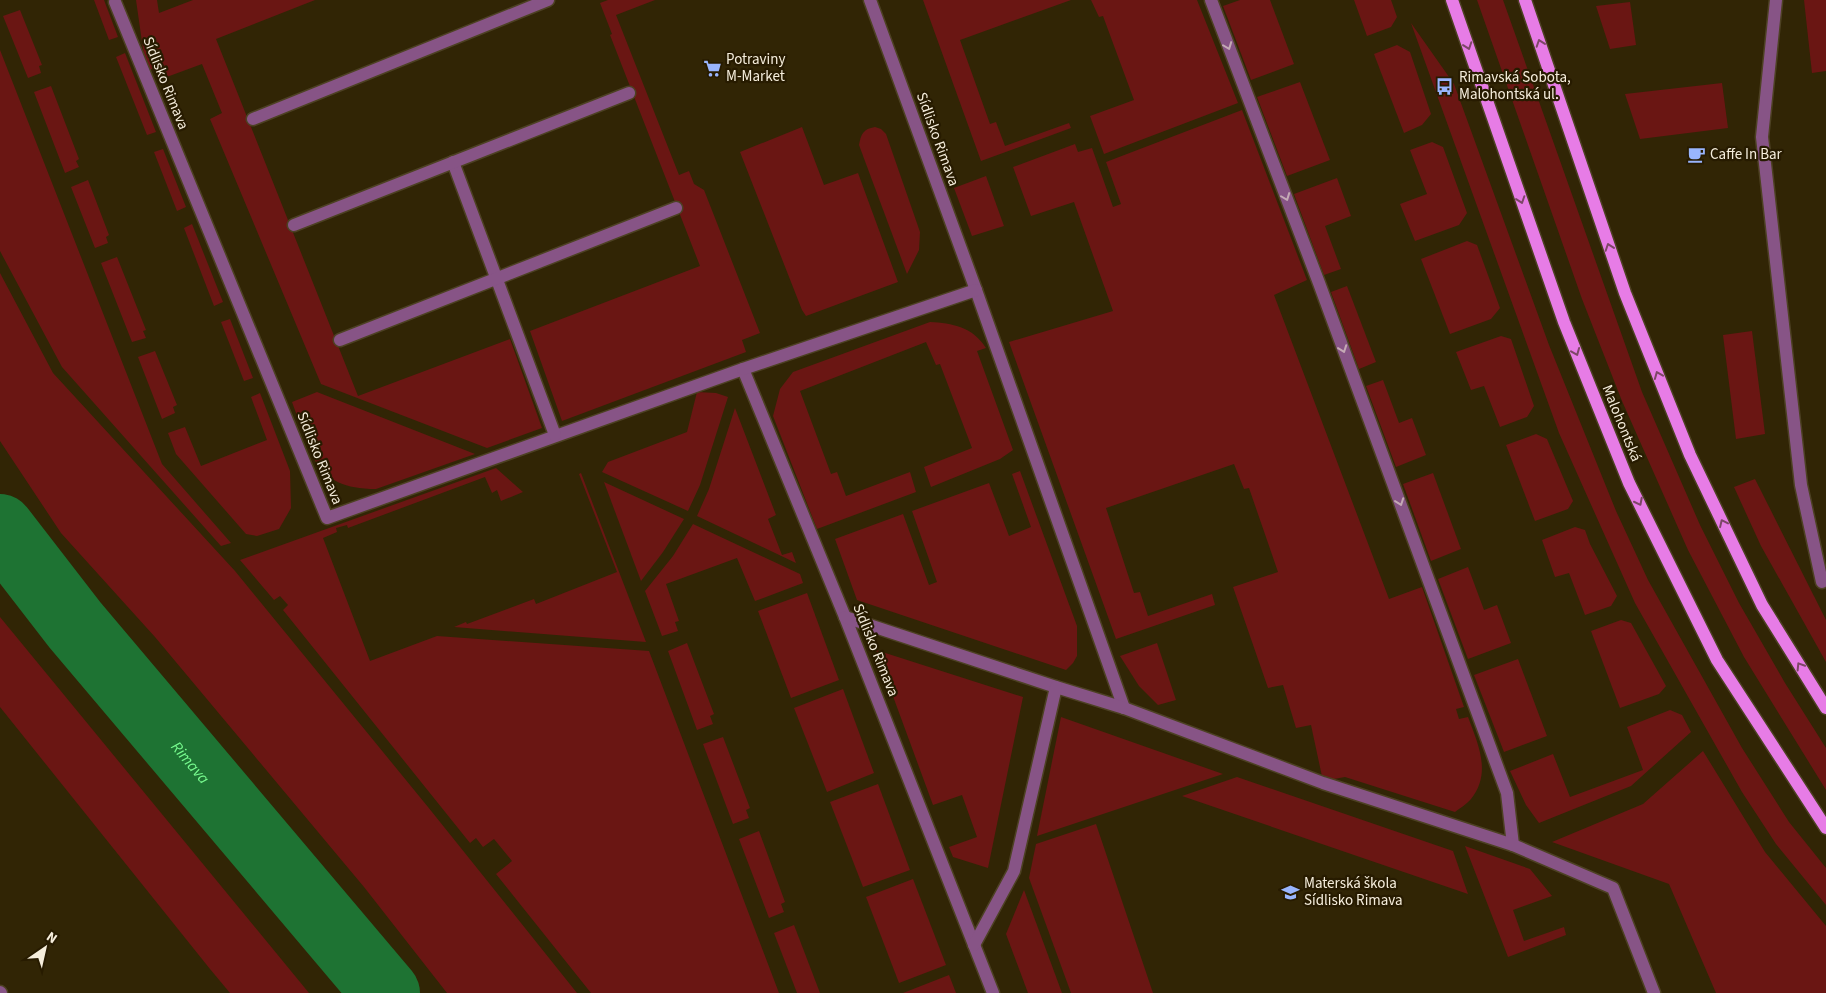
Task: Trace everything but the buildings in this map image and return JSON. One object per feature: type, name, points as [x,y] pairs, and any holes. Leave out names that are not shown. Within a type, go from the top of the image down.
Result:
[{"type":"main road","name":"Malohontská","points":[[1452,0],[1564,322],[1629,484],[1717,660],[1826,828]]},
{"type":"main road","points":[[1525,0],[1625,293],[1690,455],[1762,605],[1826,708]]},
{"type":"street","points":[[253,119],[548,0]]},
{"type":"street","name":"Sídlisko Rimava","points":[[870,0],[976,290],[1124,708]]},
{"type":"street","points":[[1211,0],[1319,283],[1507,793],[1513,845]]},
{"type":"street","points":[[1776,0],[1762,138],[1800,477],[1822,582]]},
{"type":"street","name":"Sídlisko Rimava","points":[[115,2],[327,518],[555,435],[976,290]]},
{"type":"street","points":[[294,225],[629,93]]},
{"type":"street","points":[[453,162],[555,435]]},
{"type":"street","points":[[340,340],[676,208]]},
{"type":"street","name":"Sídlisko Rimava","points":[[743,369],[845,616],[993,993]]},
{"type":"street","points":[[845,616],[1124,708],[1323,783],[1513,845],[1613,888],[1654,993]]},
{"type":"street","points":[[974,945],[1014,871],[1056,687]]},
{"type":"shaded area","points":[[94,0],[104,0],[118,37],[109,40]]},
{"type":"shaded area","points":[[136,0],[157,0],[159,13],[193,0],[315,0],[216,39],[358,396],[510,339],[542,428],[487,448],[321,384],[210,119],[222,113],[202,64],[164,78],[161,68],[146,70]]},
{"type":"shaded area","points":[[608,0],[655,0],[616,15],[679,175],[689,171],[694,184],[704,190],[760,333],[742,340],[746,352],[562,421],[530,331],[700,266],[610,35],[612,34],[600,3]]},
{"type":"shaded area","points":[[923,0],[1071,0],[960,40],[990,124],[996,122],[1005,146],[1069,123],[1071,128],[981,161]]},
{"type":"shaded area","points":[[1091,0],[1197,0],[1238,103],[1104,154],[1090,116],[1134,100],[1103,16],[1099,17]]},
{"type":"shaded area","points":[[1240,0],[1270,0],[1294,64],[1251,80],[1223,6]]},
{"type":"shaded area","points":[[1354,0],[1391,0],[1397,17],[1391,27],[1367,36]]},
{"type":"shaded area","points":[[1477,0],[1503,0],[1642,392],[1700,525],[1739,603],[1785,683],[1826,748],[1826,790],[1744,657],[1688,550],[1622,401],[1582,299]]},
{"type":"shaded area","points":[[1804,0],[1826,0],[1826,71],[1812,73]]},
{"type":"shaded area","points":[[1630,2],[1636,45],[1610,49],[1596,6]]},
{"type":"shaded area","points":[[20,10],[42,65],[39,66],[41,73],[28,78],[3,16]]},
{"type":"shaded area","points":[[1411,23],[1454,84],[1549,345],[1616,511],[1648,580],[1742,748],[1789,822],[1826,868],[1826,905],[1776,844],[1742,792],[1635,603],[1559,433]]},
{"type":"shaded area","points":[[1397,45],[1410,52],[1431,114],[1422,125],[1404,133],[1374,54]]},
{"type":"shaded area","points":[[0,50],[162,464],[231,543],[221,546],[62,367],[0,251]]},
{"type":"shaded area","points":[[125,53],[156,132],[147,135],[116,57]]},
{"type":"shaded area","points":[[1300,82],[1330,160],[1287,176],[1257,97]]},
{"type":"shaded area","points":[[1722,83],[1728,128],[1640,139],[1625,94]]},
{"type":"shaded area","points":[[51,86],[79,159],[76,161],[79,167],[65,173],[34,92]]},
{"type":"shaded area","points":[[1242,110],[1307,280],[1274,295],[1389,599],[1422,587],[1464,707],[1456,709],[1459,719],[1468,717],[1476,738],[1481,758],[1481,779],[1469,801],[1455,812],[1345,777],[1323,781],[1311,725],[1296,728],[1283,685],[1268,688],[1233,587],[1278,572],[1249,488],[1244,489],[1234,464],[1106,508],[1134,593],[1140,592],[1148,616],[1212,594],[1215,605],[1116,639],[1009,342],[1113,311],[1074,202],[1031,216],[1013,167],[1075,144],[1078,152],[1092,148],[1113,207],[1121,204],[1106,162]]},
{"type":"shaded area","points":[[802,127],[824,185],[858,173],[898,282],[806,316],[740,152]]},
{"type":"shaded area","points":[[875,127],[881,129],[886,134],[920,232],[919,250],[907,274],[859,145],[863,133]]},
{"type":"shaded area","points":[[1432,142],[1443,147],[1467,213],[1459,225],[1415,241],[1400,204],[1427,194],[1410,150]]},
{"type":"shaded area","points":[[163,149],[186,207],[177,211],[154,152]]},
{"type":"shaded area","points":[[986,176],[1004,226],[972,236],[954,188]]},
{"type":"shaded area","points":[[1337,178],[1351,216],[1325,226],[1341,269],[1324,275],[1294,194]]},
{"type":"shaded area","points":[[88,180],[109,235],[106,237],[108,243],[95,248],[71,187]]},
{"type":"shaded area","points":[[192,224],[223,302],[214,306],[184,228]]},
{"type":"shaded area","points":[[1467,241],[1477,245],[1500,308],[1491,319],[1450,334],[1421,259]]},
{"type":"shaded area","points":[[117,257],[146,330],[143,331],[146,338],[132,342],[101,263]]},
{"type":"shaded area","points":[[0,273],[53,373],[235,571],[577,993],[447,993],[364,887],[155,637],[61,533],[0,441]]},
{"type":"shaded area","points":[[1347,286],[1376,362],[1359,369],[1331,292]]},
{"type":"shaded area","points":[[230,319],[253,378],[244,381],[221,322]]},
{"type":"shaded area","points":[[930,322],[954,325],[968,331],[975,335],[986,348],[977,351],[1013,450],[1000,459],[931,487],[924,467],[972,448],[940,364],[936,365],[926,342],[800,391],[831,474],[837,472],[846,496],[910,472],[916,492],[817,529],[773,416],[780,389],[793,372]]},
{"type":"shaded area","points":[[1752,331],[1765,434],[1736,439],[1723,335]]},
{"type":"shaded area","points":[[1501,336],[1511,339],[1534,406],[1527,417],[1500,427],[1484,386],[1471,390],[1456,352]]},
{"type":"shaded area","points":[[155,351],[177,405],[173,407],[175,413],[162,419],[138,357]]},
{"type":"shaded area","points":[[1383,380],[1399,423],[1412,418],[1426,455],[1396,467],[1366,386]]},
{"type":"shaded area","points":[[317,392],[475,454],[376,489],[355,487],[339,482],[327,475],[310,452],[292,402]]},
{"type":"shaded area","points":[[697,392],[716,393],[728,397],[700,485],[688,511],[602,472],[608,462],[687,432]]},
{"type":"shaded area","points":[[260,393],[290,471],[291,508],[279,529],[257,536],[246,534],[176,454],[168,433],[185,427],[201,466],[267,440],[251,397]]},
{"type":"shaded area","points":[[735,408],[776,515],[768,519],[782,555],[792,552],[796,563],[697,516],[709,489]]},
{"type":"shaded area","points":[[1536,434],[1547,439],[1573,501],[1568,509],[1535,521],[1506,445]]},
{"type":"shaded area","points":[[496,468],[523,492],[501,501],[497,490],[492,493],[485,477],[348,528],[347,525],[336,528],[337,532],[323,538],[370,661],[437,636],[649,651],[779,993],[591,993],[496,874],[512,861],[494,839],[483,847],[476,838],[470,843],[283,610],[288,605],[280,596],[274,600],[240,560]]},
{"type":"shaded area","points":[[1020,471],[1077,626],[1077,656],[1066,670],[857,600],[835,539],[903,514],[929,585],[937,582],[912,511],[989,483],[1009,536],[1031,527],[1012,474]]},
{"type":"shaded area","points":[[581,473],[646,642],[454,627],[534,599],[536,604],[617,572],[579,474]]},
{"type":"shaded area","points":[[1433,473],[1461,549],[1431,561],[1403,484]]},
{"type":"shaded area","points":[[1755,479],[1826,620],[1826,662],[1761,546],[1734,487]]},
{"type":"shaded area","points":[[604,482],[684,519],[663,552],[641,581]]},
{"type":"shaded area","points":[[693,524],[800,574],[803,583],[755,601],[737,558],[666,584],[679,621],[675,622],[678,631],[662,636],[645,591],[673,556]]},
{"type":"shaded area","points":[[1575,527],[1585,530],[1590,544],[1617,596],[1611,606],[1585,615],[1569,573],[1555,577],[1542,540]]},
{"type":"shaded area","points":[[1468,567],[1484,610],[1497,605],[1511,643],[1468,659],[1438,579]]},
{"type":"shaded area","points":[[807,593],[839,680],[791,698],[758,611]]},
{"type":"shaded area","points":[[0,617],[309,993],[230,993],[210,969],[0,707]]},
{"type":"shaded area","points":[[1621,620],[1631,623],[1666,686],[1659,694],[1620,708],[1591,631]]},
{"type":"shaded area","points":[[687,643],[714,714],[710,716],[713,724],[697,730],[668,651]]},
{"type":"shaded area","points":[[1157,643],[1176,700],[1158,705],[1139,686],[1120,656]]},
{"type":"shaded area","points":[[876,650],[1023,697],[988,868],[953,857],[949,847],[977,837],[962,795],[933,805]]},
{"type":"shaded area","points":[[1518,659],[1547,736],[1504,752],[1474,675]]},
{"type":"shaded area","points":[[843,689],[874,773],[827,792],[794,708]]},
{"type":"shaded area","points":[[1670,710],[1682,715],[1691,732],[1631,786],[1539,823],[1526,805],[1510,771],[1553,754],[1570,797],[1643,770],[1627,727]]},
{"type":"shaded area","points":[[1061,717],[1223,774],[1037,836]]},
{"type":"shaded area","points":[[723,737],[750,808],[746,810],[749,818],[733,824],[703,744]]},
{"type":"shaded area","points":[[1703,751],[1765,852],[1826,926],[1826,993],[1716,993],[1669,884],[1552,842],[1643,804]]},
{"type":"shaded area","points":[[1237,777],[1453,851],[1468,894],[1182,796]]},
{"type":"shaded area","points":[[878,784],[910,870],[863,887],[830,802]]},
{"type":"shaded area","points":[[1096,824],[1153,993],[1071,993],[1029,878],[1036,844]]},
{"type":"shaded area","points":[[759,831],[785,902],[781,904],[784,912],[769,918],[739,839]]},
{"type":"shaded area","points":[[1465,846],[1530,869],[1552,896],[1513,910],[1524,941],[1564,927],[1566,935],[1508,957]]},
{"type":"shaded area","points":[[913,879],[946,965],[899,983],[866,897]]},
{"type":"shaded area","points":[[1024,890],[1062,993],[1028,993],[1006,934]]},
{"type":"shaded area","points":[[794,925],[820,993],[797,993],[774,933]]},
{"type":"shaded area","points":[[949,975],[956,993],[903,993]]},
{"type":"waterway","name":"Rimava","points":[[0,528],[75,625],[386,993]]},
{"type":"place","name":"Potraviny M-Market","points":[[712,68]]},
{"type":"place","name":"Rimavská Sobota, Malohontská ul.","points":[[1445,86]]},
{"type":"place","name":"Caffe In Bar","points":[[1696,154]]},
{"type":"place","name":"Materská škola Sídlisko Rimava","points":[[1290,892]]}]
